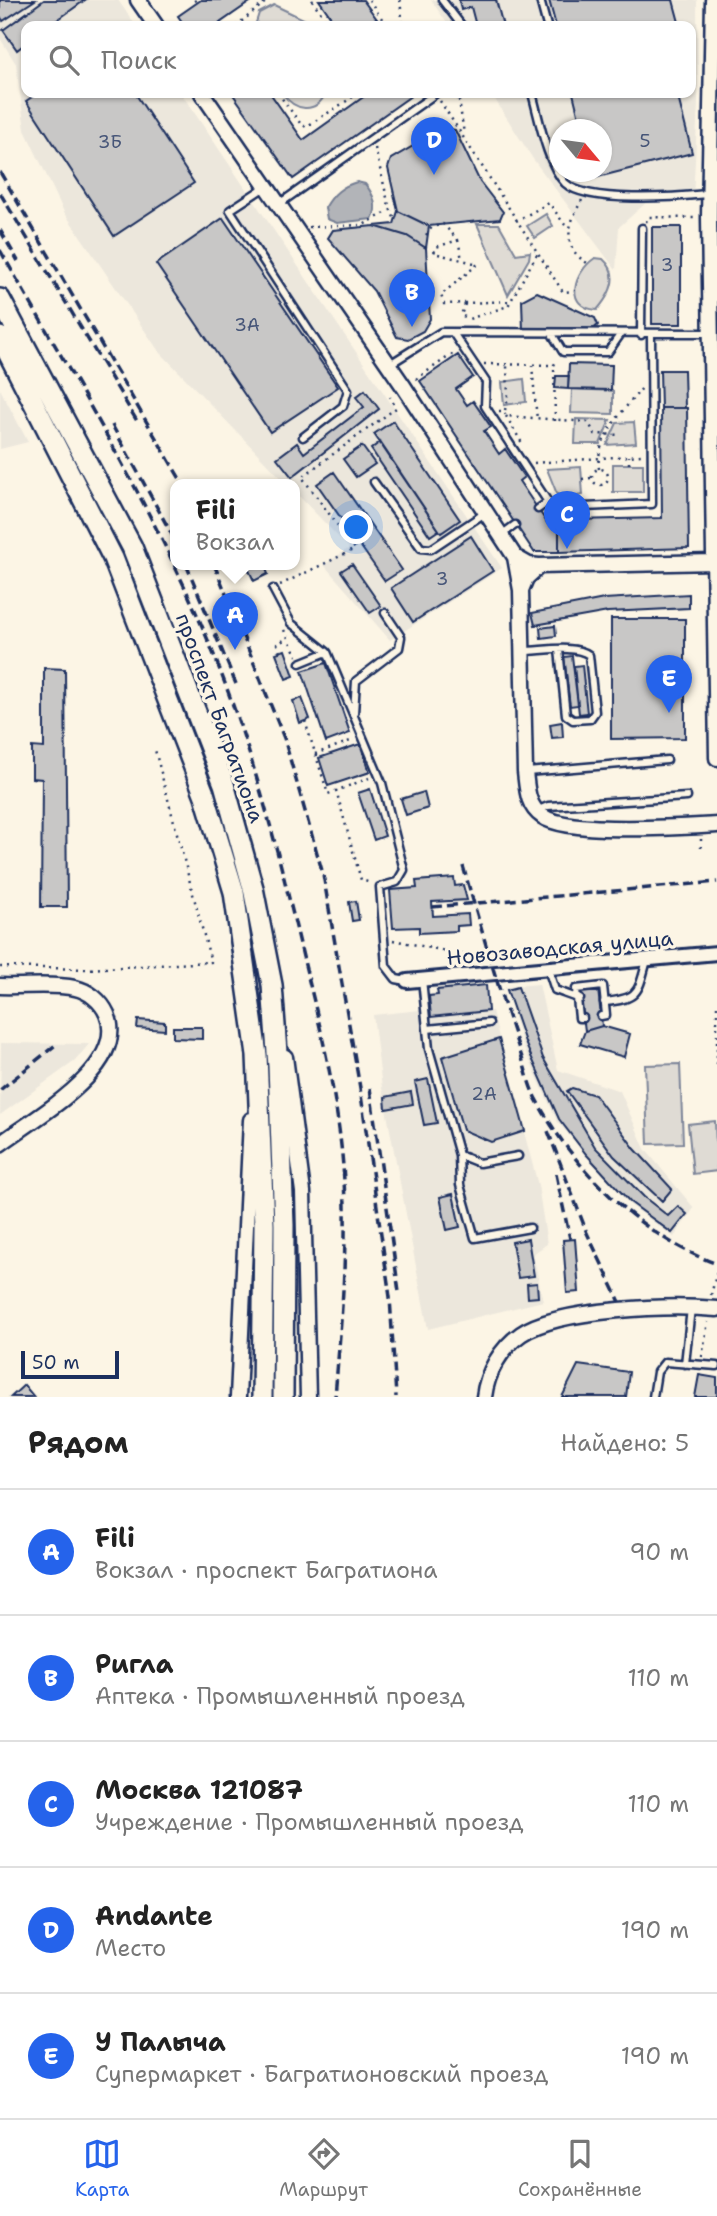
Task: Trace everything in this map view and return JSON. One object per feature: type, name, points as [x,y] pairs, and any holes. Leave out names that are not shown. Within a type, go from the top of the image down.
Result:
[{"type":"main road","name":"проспект Багратиона","points":[[0,299],[132,547],[224,785],[253,888],[272,985],[284,1225],[283,1397]]},
{"type":"main road","name":"проспект Багратиона","points":[[0,337],[113,558],[205,796],[233,892],[257,1055],[264,1225],[262,1397]]},
{"type":"street","points":[[138,0],[153,21]]},
{"type":"street","points":[[713,0],[715,31],[709,217],[717,758]]},
{"type":"street","points":[[205,98],[389,365],[515,557],[528,565],[539,566],[714,562]]},
{"type":"street","points":[[515,557],[521,590],[525,772],[527,796],[536,811],[564,825],[717,825]]},
{"type":"street","points":[[521,590],[526,578],[539,566]]},
{"type":"street","name":"Новозаводская улица","points":[[407,981],[717,953]]},
{"type":"street","points":[[272,985],[293,1100],[303,1192],[309,1320],[308,1397]]},
{"type":"street","points":[[0,986],[75,988],[93,996],[105,1010],[112,1026],[111,1041],[102,1060],[87,1077],[0,1144]]},
{"type":"street","points":[[238,1397],[251,1157],[252,1010]]},
{"type":"street","points":[[484,1397],[492,1369],[504,1349],[523,1333],[556,1321],[614,1311],[717,1309]]},
{"type":"lane","points":[[442,0],[457,21]]},
{"type":"lane","points":[[540,0],[546,21]]},
{"type":"lane","points":[[279,204],[429,98]]},
{"type":"lane","points":[[533,98],[543,135],[560,177],[567,185],[585,194],[709,194]]},
{"type":"lane","points":[[267,186],[230,210],[348,390],[343,407],[303,437]]},
{"type":"lane","points":[[641,335],[642,228]]},
{"type":"lane","points":[[389,365],[441,332],[620,335],[711,333]]},
{"type":"lane","points":[[453,333],[486,382],[485,406],[488,411],[548,502],[561,508],[652,504],[651,335]]},
{"type":"lane","points":[[552,334],[563,352],[608,352],[620,335]]},
{"type":"lane","points":[[374,482],[421,548],[431,549],[485,513]]},
{"type":"lane","points":[[538,509],[548,502]]},
{"type":"lane","points":[[500,536],[516,524]]},
{"type":"lane","points":[[275,588],[291,623],[327,652],[379,775],[396,828],[404,870],[402,878],[397,882],[380,887],[386,966],[390,974],[407,981]]},
{"type":"lane","points":[[354,715],[356,681],[399,648],[401,638],[385,613]]},
{"type":"lane","points":[[522,651],[559,650],[585,652],[591,660],[595,712],[590,719],[573,720],[566,715],[559,650]]},
{"type":"lane","points":[[300,663],[327,652]]},
{"type":"lane","points":[[525,772],[667,760]]},
{"type":"lane","points":[[536,811],[548,806],[687,797]]},
{"type":"lane","points":[[602,1002],[627,1000],[634,995],[647,960]]},
{"type":"lane","points":[[547,968],[555,990],[579,999]]},
{"type":"lane","points":[[422,979],[429,1049],[459,1156],[460,1185],[475,1238],[530,1228]]},
{"type":"lane","points":[[583,1018],[579,1018],[576,989],[603,986],[602,1002],[606,1015],[601,1016]]},
{"type":"lane","points":[[427,1029],[489,1023]]},
{"type":"lane","points":[[459,1156],[479,1163],[518,1156]]},
{"type":"lane","points":[[685,1364],[691,1308]]},
{"type":"lane","points":[[653,1397],[660,1365],[670,1362],[717,1366]]},
{"type":"path","points":[[242,21],[268,0]]},
{"type":"path","points":[[312,0],[327,21]]},
{"type":"path","points":[[369,0],[371,7],[383,21]]},
{"type":"path","points":[[400,0],[402,21]]},
{"type":"path","points":[[282,98],[300,124],[309,127],[352,98]]},
{"type":"path","points":[[438,98],[563,292],[575,291]]},
{"type":"path","points":[[459,98],[464,138]]},
{"type":"path","points":[[373,138],[390,210],[396,222]]},
{"type":"path","points":[[568,229],[585,194]]},
{"type":"path","points":[[516,221],[549,203],[568,229],[571,249],[589,264]]},
{"type":"path","points":[[309,227],[363,225],[390,210]]},
{"type":"path","points":[[642,228],[648,217],[709,217]]},
{"type":"path","points":[[426,236],[432,227],[443,224],[458,240],[462,259]]},
{"type":"path","points":[[458,240],[436,247],[434,253],[476,261],[478,265],[443,292],[440,299],[444,304],[511,300]]},
{"type":"path","points":[[465,304],[461,315],[469,319],[501,309],[511,300],[537,253]]},
{"type":"path","points":[[413,381],[463,347]]},
{"type":"path","points":[[473,363],[554,365],[555,421]]},
{"type":"path","points":[[508,365],[508,399],[504,411],[506,416],[587,422],[595,434],[620,435]]},
{"type":"path","points":[[532,365],[537,420]]},
{"type":"path","points":[[592,478],[599,469],[598,458],[616,419],[651,378]]},
{"type":"path","points":[[275,588],[355,549],[302,477],[396,408],[390,397]]},
{"type":"path","points":[[488,411],[504,411]]},
{"type":"path","points":[[534,463],[652,455]]},
{"type":"path","points":[[629,456],[629,464]]},
{"type":"path","points":[[599,469],[606,472],[608,478]]},
{"type":"path","points":[[582,479],[592,478],[601,485],[608,478],[613,478]]},
{"type":"path","points":[[283,628],[300,663]]},
{"type":"path","points":[[280,652],[277,644],[288,638]]},
{"type":"path","points":[[304,721],[328,794],[379,775]]},
{"type":"path","points":[[315,754],[363,737]]},
{"type":"path","points":[[0,967],[88,969],[211,962],[155,750]]},
{"type":"path","points":[[336,790],[361,880],[380,887]]},
{"type":"path","points":[[701,832],[701,851]]},
{"type":"path","points":[[383,938],[484,959]]},
{"type":"path","points":[[717,1006],[717,1064]]},
{"type":"path","points":[[701,1363],[707,1331]]},
{"type":"shaded area","points":[[0,0],[118,0],[133,21],[21,21],[21,98],[184,98],[502,568],[390,640],[324,565],[349,548],[300,497],[300,479],[282,479],[158,350],[64,212],[25,130],[16,64],[0,38]]},
{"type":"shaded area","points":[[431,0],[697,0],[698,103],[693,199],[648,201],[619,227],[616,270],[550,182],[612,182],[612,119],[549,119],[549,180],[494,98],[696,98],[696,21],[446,21]]},
{"type":"shaded area","points":[[274,5],[308,21],[257,21],[259,13]]},
{"type":"shaded area","points":[[322,98],[316,105],[305,108],[287,99]]},
{"type":"shaded area","points":[[357,182],[365,184],[373,196],[375,210],[372,219],[337,223],[327,219],[325,208],[331,199],[342,188]]},
{"type":"shaded area","points":[[546,214],[553,226],[535,238],[527,226]]},
{"type":"shaded area","points":[[477,224],[499,224],[516,254],[530,252],[529,259],[508,295]]},
{"type":"shaded area","points":[[595,258],[603,259],[612,278],[606,298],[597,310],[579,303],[575,288],[582,272]]},
{"type":"shaded area","points":[[524,379],[526,402],[504,405],[502,382]]},
{"type":"shaded area","points":[[0,389],[28,442],[0,449]]},
{"type":"shaded area","points":[[572,389],[613,391],[613,414],[571,413]]},
{"type":"shaded area","points":[[576,419],[610,420],[600,444],[575,444]]},
{"type":"shaded area","points":[[634,422],[636,443],[607,445],[617,423]]},
{"type":"shaded area","points":[[613,464],[643,464],[643,492],[613,492]]},
{"type":"shaded area","points":[[581,467],[583,495],[559,499],[547,469]]},
{"type":"shaded area","points":[[539,984],[558,1070],[620,1091],[645,1149],[694,1208],[674,1237],[629,1204],[557,1121],[523,1046],[505,987]]},
{"type":"shaded area","points":[[486,985],[488,1011],[492,1011],[538,1185],[547,1244],[533,1254],[543,1301],[428,1329],[382,1088],[373,1015],[430,1009],[429,996],[438,995],[437,990]]},
{"type":"shaded area","points":[[1,1043],[89,1044],[75,1061],[0,1115]]},
{"type":"shaded area","points":[[680,1064],[683,1143],[648,1144],[645,1065]]},
{"type":"shaded area","points":[[715,1121],[717,1171],[693,1174],[688,1124]]},
{"type":"building","points":[[0,0],[35,0],[3,21],[0,16]]},
{"type":"building","points":[[44,0],[85,0],[56,21],[21,21],[21,47],[17,50],[3,30]]},
{"type":"building","points":[[201,0],[253,0],[223,21],[182,21],[178,16]]},
{"type":"building","points":[[319,0],[363,0],[378,21],[334,21]]},
{"type":"building","points":[[459,0],[496,0],[502,21],[475,21],[471,7],[461,10]]},
{"type":"building","points":[[549,0],[673,0],[679,21],[555,21]]},
{"type":"building","points":[[30,98],[138,98],[194,183],[114,236],[26,101]]},
{"type":"building","points":[[236,98],[274,98],[303,140],[362,98],[408,98],[293,179]]},
{"type":"building","points":[[574,98],[678,98],[692,153],[612,173],[612,119],[579,119]]},
{"type":"building","points":[[444,128],[455,130],[480,182],[503,212],[500,219],[429,226],[398,211],[388,168],[391,159]]},
{"type":"building","points":[[398,211],[429,226],[426,248],[407,236],[374,226],[394,224]]},
{"type":"building","points":[[223,218],[338,387],[270,432],[156,264]]},
{"type":"building","points":[[374,226],[407,236],[426,248],[430,319],[423,331],[408,339],[397,337],[374,291],[328,238],[333,230]]},
{"type":"building","points":[[652,227],[681,227],[681,324],[652,324]]},
{"type":"building","points":[[537,292],[595,318],[598,325],[592,330],[523,331],[522,300]]},
{"type":"building","points":[[458,355],[473,377],[456,389],[467,405],[473,401],[491,427],[484,431],[499,454],[505,449],[524,477],[519,481],[548,524],[559,524],[559,552],[534,552],[420,381]]},
{"type":"building","points":[[569,364],[612,365],[611,390],[568,389]]},
{"type":"building","points":[[660,370],[684,370],[685,408],[661,408]]},
{"type":"building","points":[[556,376],[569,376],[568,389],[555,388]]},
{"type":"building","points":[[365,390],[379,409],[292,477],[277,458],[297,443],[304,453],[364,407],[356,397]]},
{"type":"building","points":[[661,408],[687,408],[689,548],[559,552],[559,524],[573,524],[573,520],[662,518]]},
{"type":"building","points":[[393,421],[460,520],[441,533],[374,434]]},
{"type":"building","points":[[380,442],[439,530],[430,536],[371,449]]},
{"type":"building","points":[[362,446],[375,464],[356,477],[343,459]]},
{"type":"building","points":[[334,472],[402,570],[385,581],[317,484]]},
{"type":"building","points":[[471,536],[493,571],[413,622],[391,588]]},
{"type":"building","points":[[352,564],[381,606],[370,613],[341,571]]},
{"type":"building","points":[[249,570],[266,570],[268,574],[254,581]]},
{"type":"building","points":[[689,594],[689,608],[608,612],[535,625],[532,613],[604,599]]},
{"type":"building","points":[[611,619],[685,619],[685,738],[611,739]]},
{"type":"building","points":[[555,626],[556,636],[541,638],[540,628]]},
{"type":"building","points":[[285,650],[294,676],[286,679],[276,653]]},
{"type":"building","points":[[572,656],[578,705],[570,706],[564,657]]},
{"type":"building","points":[[326,663],[350,733],[326,742],[302,671]]},
{"type":"building","points":[[582,665],[587,713],[579,714],[574,666]]},
{"type":"building","points":[[44,668],[65,669],[67,907],[41,907],[42,779],[32,778],[32,747],[44,748]]},
{"type":"building","points":[[302,698],[310,719],[300,723],[293,701]]},
{"type":"building","points":[[562,722],[563,737],[552,738],[550,724]]},
{"type":"building","points":[[360,744],[370,772],[328,786],[319,758]]},
{"type":"building","points":[[370,789],[385,836],[374,840],[358,793]]},
{"type":"building","points":[[424,792],[428,808],[406,815],[401,799]]},
{"type":"building","points":[[454,878],[455,886],[463,885],[467,900],[432,902],[433,916],[468,914],[469,925],[457,926],[457,931],[419,933],[419,927],[393,928],[390,890],[417,888],[416,881]]},
{"type":"building","points":[[356,901],[359,920],[352,921],[349,902]]},
{"type":"building","points":[[486,985],[488,1011],[431,1017],[429,996],[438,995],[437,990]]},
{"type":"building","points":[[518,987],[543,1058],[595,1147],[644,1197],[668,1216],[678,1206],[687,1214],[672,1233],[630,1202],[586,1154],[559,1119],[526,1045],[507,990]]},
{"type":"building","points":[[598,989],[602,1026],[585,1031],[580,991]]},
{"type":"building","points":[[138,1020],[165,1022],[165,1030],[137,1028]]},
{"type":"building","points":[[602,1026],[630,1034],[624,1057],[580,1044],[585,1031]]},
{"type":"building","points":[[173,1027],[202,1027],[202,1039],[173,1038]]},
{"type":"building","points":[[499,1039],[525,1131],[491,1142],[463,1130],[442,1057]]},
{"type":"building","points":[[428,1079],[437,1123],[424,1125],[415,1082]]},
{"type":"building","points":[[572,1088],[595,1095],[635,1149],[672,1189],[662,1201],[614,1156],[567,1091]]},
{"type":"building","points":[[411,1092],[413,1104],[386,1109],[385,1097]]},
{"type":"building","points":[[453,1194],[460,1227],[447,1230],[440,1197]]},
{"type":"building","points":[[528,1239],[534,1276],[518,1278],[512,1242]]},
{"type":"building","points":[[575,1239],[579,1292],[567,1293],[563,1240]]},
{"type":"building","points":[[537,1283],[538,1297],[528,1298],[527,1284]]},
{"type":"building","points":[[578,1365],[629,1372],[626,1397],[562,1397]]},
{"type":"building","points":[[699,1375],[717,1378],[717,1397],[695,1397]]},
{"type":"building","points":[[24,1385],[34,1397],[11,1397]]},
{"type":"railway","points":[[0,172],[180,479]]},
{"type":"railway","points":[[0,193],[137,421]]},
{"type":"railway","points":[[0,230],[18,261]]},
{"type":"railway","points":[[0,250],[119,457],[170,555]]},
{"type":"railway","points":[[112,425],[170,531]]},
{"type":"railway","points":[[177,570],[221,673],[257,779],[332,1083],[341,1145],[345,1208],[345,1255],[335,1397]]},
{"type":"railway","points":[[188,570],[236,684]]},
{"type":"railway","points":[[216,570],[284,738],[323,874],[360,1088],[390,1297],[396,1397]]},
{"type":"railway","points":[[463,866],[531,1087],[552,1125],[569,1151],[612,1198],[662,1236],[717,1264]]},
{"type":"railway","points":[[432,907],[717,882]]},
{"type":"railway","points":[[0,1090],[58,1043]]},
{"type":"railway","points":[[370,1088],[399,1292]]},
{"type":"railway","points":[[548,1131],[587,1233],[620,1302]]},
{"type":"railway","points":[[556,1174],[570,1239]]},
{"type":"place","name":"Andante","points":[[434,175]]},
{"type":"place","name":"Ригла","points":[[412,327]]},
{"type":"place","name":"Москва 121087","points":[[567,549]]},
{"type":"place","name":"Fili","points":[[235,650]]},
{"type":"place","name":"У Палыча","points":[[669,713]]}]
